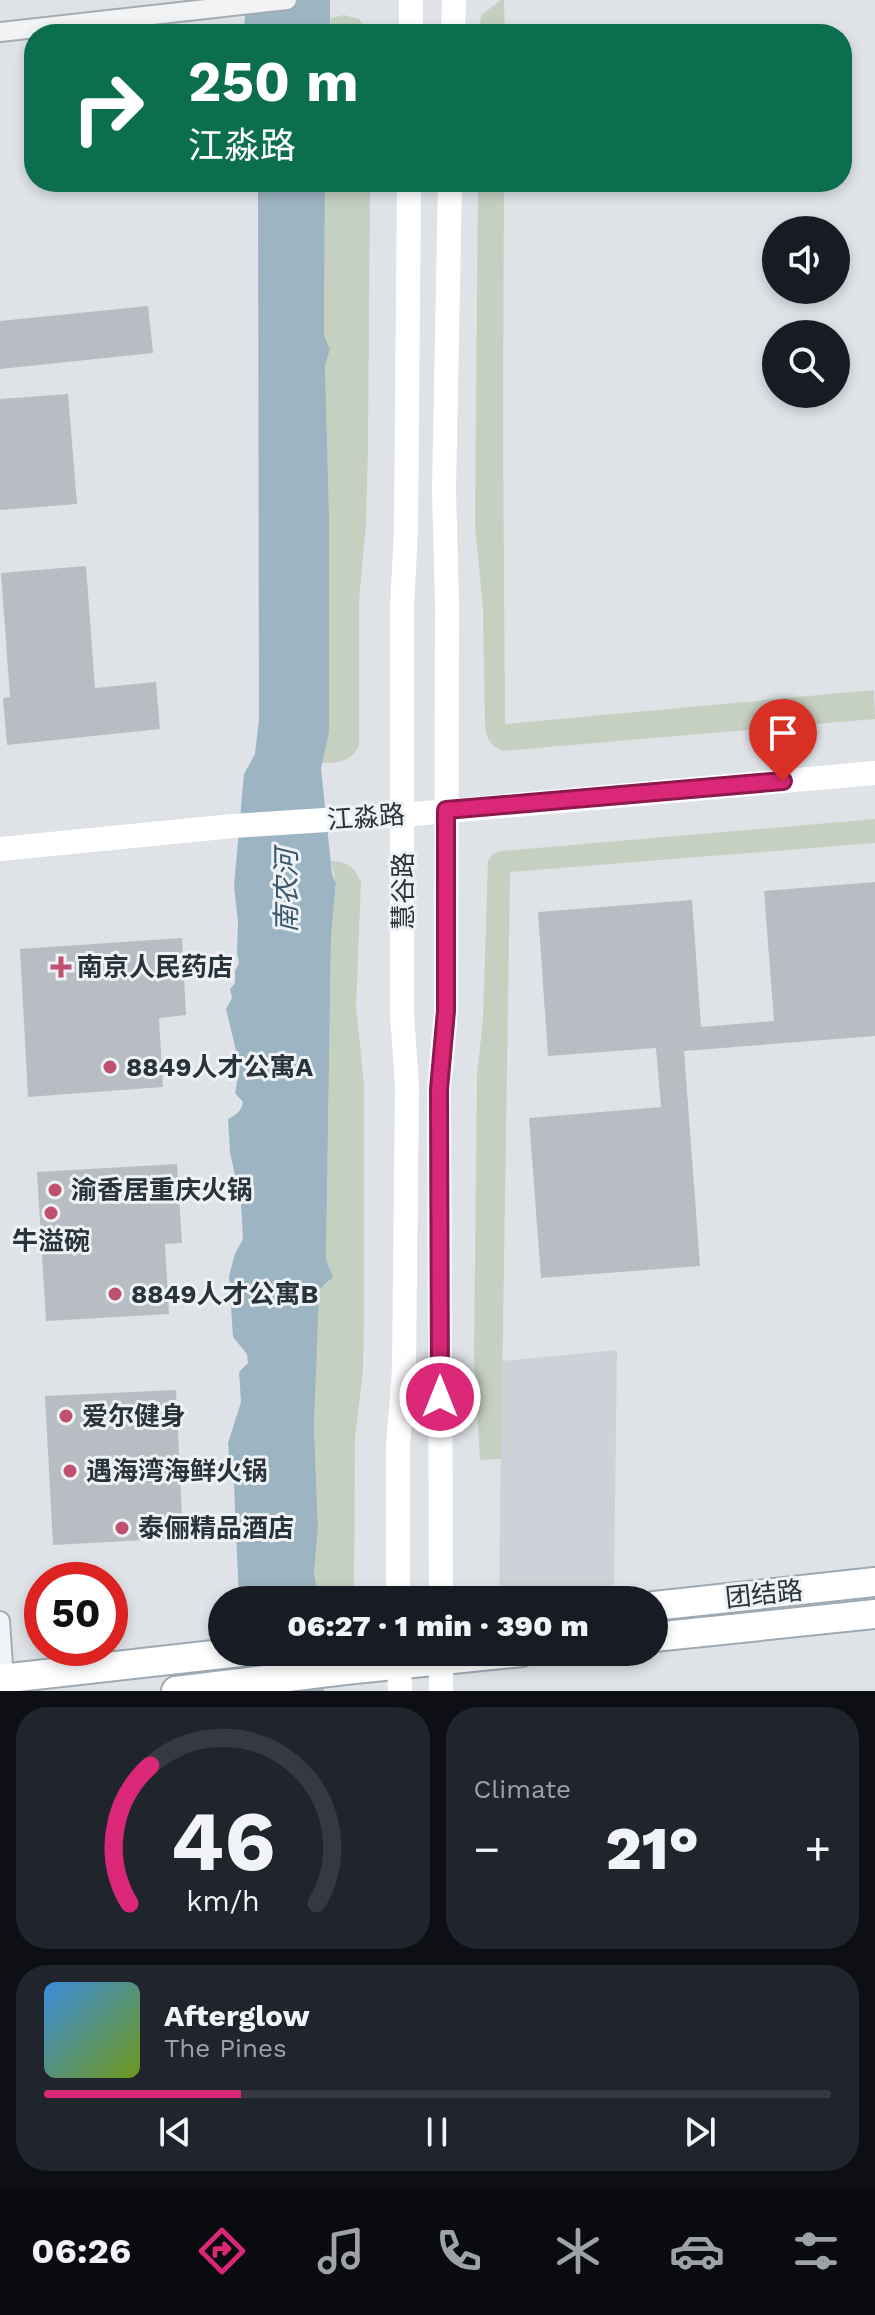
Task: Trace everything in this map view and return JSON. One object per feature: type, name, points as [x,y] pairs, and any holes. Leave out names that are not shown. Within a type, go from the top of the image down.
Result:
[{"type":"main road","points":[[411,0],[411,24]]},
{"type":"main road","points":[[453,24],[454,0]]},
{"type":"main road","name":"慧谷路","points":[[398,1586],[398,1447],[404,1369],[407,1087],[402,1013],[402,610],[406,528],[409,192]]},
{"type":"main road","name":"慧谷路","points":[[441,1586],[439,1089],[446,1011],[447,604],[444,491],[450,192]]},
{"type":"main road","name":"江淼路","points":[[0,849],[233,826],[403,815],[875,773]]},
{"type":"main road","name":"团结路","points":[[668,1604],[875,1582]]},
{"type":"main road","name":"团结路","points":[[668,1636],[875,1614]]},
{"type":"main road","points":[[2,1679],[208,1656]]},
{"type":"main road","points":[[441,1666],[441,1691]]},
{"type":"main road","points":[[176,1691],[345,1670],[400,1669]]},
{"type":"street","points":[[70,24],[287,0]]},
{"type":"street","points":[[0,32],[24,29]]},
{"type":"street","points":[[0,1621],[2,1679]]},
{"type":"shaded area","points":[[617,1350],[614,1585],[499,1586],[502,1361]]},
{"type":"green space","points":[[504,0],[505,24],[480,24],[481,15]]},
{"type":"green space","points":[[344,15],[359,19],[363,24],[331,24],[331,18]]},
{"type":"green space","points":[[325,192],[370,192],[368,447],[366,524],[359,600],[359,746],[352,755],[333,763],[322,763],[329,733],[325,366],[330,349],[324,335]]},
{"type":"green space","points":[[478,192],[504,192],[505,724],[874,690],[875,719],[502,751],[489,741],[486,734],[483,609],[475,526]]},
{"type":"green space","points":[[875,819],[875,843],[510,872],[501,1459],[480,1460],[474,1360],[477,1074],[483,1020],[488,861],[493,854],[501,851]]},
{"type":"green space","points":[[331,861],[350,866],[361,883],[356,1006],[364,1085],[363,1370],[355,1438],[354,1586],[316,1586],[314,1573],[318,1529],[314,1426],[317,1308],[319,1290],[329,1282],[330,1269],[326,1259],[331,937],[336,884]]},
{"type":"water","points":[[246,0],[330,0],[330,24],[245,24]]},
{"type":"water","name":"南农河","points":[[258,192],[325,192],[324,335],[330,349],[325,366],[329,733],[321,768],[332,874],[336,883],[331,937],[326,1259],[333,1277],[319,1290],[314,1426],[318,1529],[314,1573],[316,1586],[238,1586],[234,1485],[228,1443],[241,1402],[239,1372],[248,1363],[247,1354],[233,1337],[229,1276],[243,1239],[228,1119],[238,1113],[243,1102],[235,1093],[240,1067],[226,1009],[232,998],[230,989],[235,983],[239,963],[234,886],[244,774],[255,754],[259,719]]},
{"type":"water","points":[[245,1666],[323,1666],[324,1691],[249,1691]]},
{"type":"building","points":[[148,306],[153,353],[0,369],[0,321]]},
{"type":"building","points":[[68,394],[77,504],[0,510],[0,399]]},
{"type":"building","points":[[86,566],[95,688],[156,682],[160,729],[7,745],[3,698],[10,697],[1,573]]},
{"type":"building","points":[[875,882],[875,1036],[684,1051],[700,1266],[541,1278],[529,1118],[661,1107],[656,1048],[548,1056],[538,912],[692,900],[701,1027],[774,1021],[764,891]]},
{"type":"building","points":[[182,938],[186,1015],[159,1018],[163,1087],[28,1097],[20,949]]},
{"type":"building","points":[[177,1164],[182,1243],[165,1244],[169,1314],[46,1321],[37,1172]]},
{"type":"building","points":[[176,1390],[183,1538],[53,1545],[45,1396]]},
{"type":"place","name":"南京人民药店","points":[[61,967]]},
{"type":"place","name":"8849人才公寓A","points":[[110,1067]]},
{"type":"place","name":"渝香居重庆火锅","points":[[55,1190]]},
{"type":"place","name":"牛溢碗","points":[[51,1213]]},
{"type":"place","name":"8849人才公寓B","points":[[115,1294]]},
{"type":"place","name":"爱尔健身","points":[[66,1416]]},
{"type":"place","name":"遇海湾海鲜火锅","points":[[70,1471]]},
{"type":"place","name":"泰俪精品酒店","points":[[122,1528]]},
{"type":"route","points":[[440,1397],[439,1089],[446,1011],[446,810],[783,781]]}]
